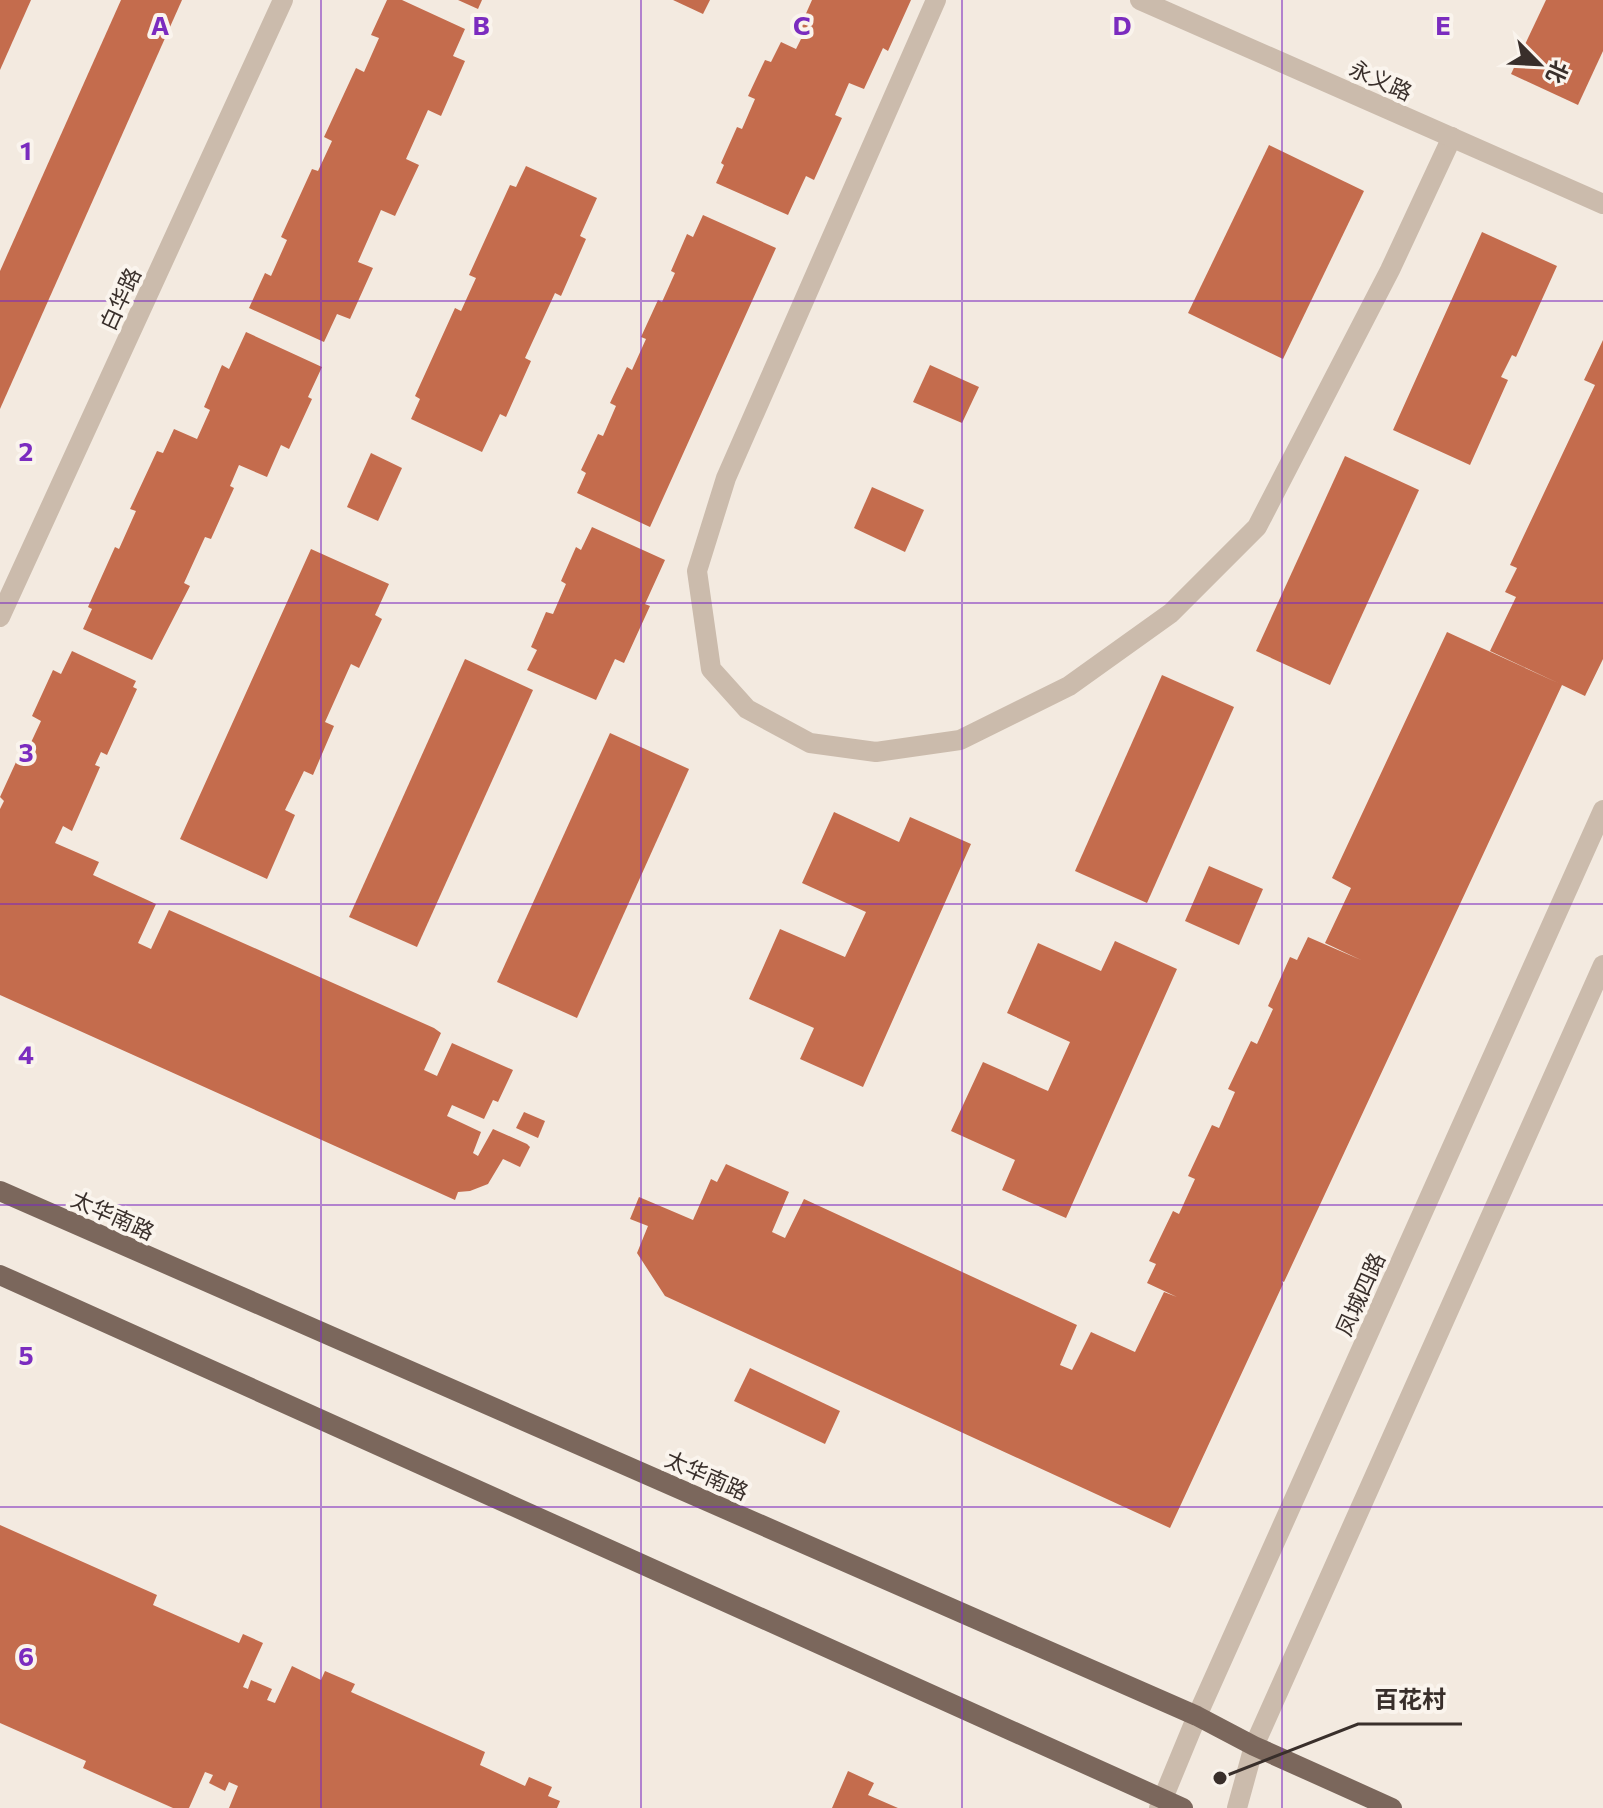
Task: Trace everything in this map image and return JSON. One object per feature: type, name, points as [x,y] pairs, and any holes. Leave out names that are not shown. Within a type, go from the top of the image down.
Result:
[{"type":"main road","name":"太华南路","points":[[0,1191],[1197,1716],[1254,1746],[1392,1808]]},
{"type":"main road","points":[[0,1275],[1161,1804],[1183,1808]]},
{"type":"street","name":"白华路","points":[[0,617],[283,0]]},
{"type":"street","points":[[936,0],[726,478],[697,571],[711,669],[747,709],[810,743],[876,752],[960,740],[1069,686],[1171,613],[1257,527],[1390,270],[1452,137]]},
{"type":"street","name":"永义路","points":[[1140,0],[1603,204]]},
{"type":"street","name":"凤城四路","points":[[1161,1804],[1197,1716],[1603,810]]},
{"type":"street","points":[[1237,1808],[1254,1746],[1603,965]]},
{"type":"building","points":[[0,0],[31,0],[0,70]]},
{"type":"building","points":[[121,0],[182,0],[0,409],[0,271]]},
{"type":"building","points":[[387,0],[402,0],[465,29],[453,56],[465,61],[441,116],[428,110],[406,159],[419,165],[395,216],[381,210],[358,262],[373,268],[350,319],[337,314],[324,342],[249,308],[265,273],[271,276],[287,240],[281,237],[312,169],[318,171],[332,141],[324,137],[356,68],[364,72],[379,38],[371,35]]},
{"type":"building","points":[[458,0],[482,0],[478,9]]},
{"type":"building","points":[[673,0],[710,0],[703,14]]},
{"type":"building","points":[[812,0],[911,0],[888,51],[883,48],[864,89],[849,83],[835,115],[842,118],[814,180],[806,176],[788,215],[716,183],[737,127],[742,129],[755,99],[748,96],[765,60],[771,62],[781,42],[796,49],[801,39],[796,36]]},
{"type":"building","points":[[1546,0],[1603,0],[1603,51],[1578,105],[1511,74]]},
{"type":"building","points":[[1269,145],[1364,191],[1283,359],[1188,313]]},
{"type":"building","points":[[526,166],[597,198],[580,236],[586,239],[561,296],[555,293],[525,358],[531,361],[506,417],[500,414],[482,452],[411,419],[420,399],[415,396],[455,308],[461,311],[476,278],[469,275],[510,185],[516,187]]},
{"type":"building","points":[[703,215],[776,248],[650,527],[577,493],[586,473],[581,470],[598,434],[603,436],[616,406],[610,403],[627,367],[632,370],[646,339],[641,337],[675,273],[671,271],[687,234],[693,237]]},
{"type":"building","points":[[1482,232],[1557,266],[1516,357],[1512,355],[1501,377],[1508,380],[1470,465],[1393,430]]},
{"type":"building","points":[[246,332],[322,367],[308,397],[312,399],[289,449],[281,445],[267,477],[239,465],[230,486],[234,488],[211,539],[205,537],[184,583],[190,586],[152,660],[83,629],[92,609],[88,607],[115,547],[119,549],[136,511],[130,509],[157,451],[163,453],[174,429],[197,439],[210,410],[204,407],[222,365],[229,369]]},
{"type":"building","points":[[1603,340],[1603,659],[1585,696],[1562,685],[1282,1281],[1170,1528],[665,1296],[637,1253],[648,1226],[630,1219],[639,1197],[693,1220],[711,1179],[717,1182],[726,1164],[789,1192],[772,1232],[785,1238],[804,1199],[1077,1325],[1060,1365],[1072,1370],[1091,1332],[1135,1352],[1164,1292],[1177,1297],[1147,1283],[1156,1264],[1149,1261],[1173,1211],[1179,1214],[1195,1179],[1188,1176],[1212,1125],[1219,1128],[1235,1092],[1228,1089],[1251,1041],[1257,1044],[1273,1009],[1268,1006],[1290,957],[1297,960],[1308,937],[1361,960],[1325,943],[1351,888],[1332,878],[1447,632],[1558,683],[1490,651],[1516,597],[1505,592],[1517,568],[1510,565],[1595,385],[1584,380]]},
{"type":"building","points":[[930,365],[979,387],[962,423],[913,402]]},
{"type":"building","points":[[371,453],[402,468],[378,521],[347,507]]},
{"type":"building","points":[[1345,456],[1419,490],[1330,685],[1256,651]]},
{"type":"building","points":[[872,487],[924,510],[905,552],[854,528]]},
{"type":"building","points":[[592,527],[665,560],[645,604],[650,606],[624,663],[615,659],[596,700],[527,670],[537,650],[531,647],[546,612],[553,614],[566,584],[561,581],[576,547],[581,550]]},
{"type":"building","points":[[311,549],[389,584],[375,615],[382,619],[359,668],[351,664],[325,722],[334,726],[313,775],[304,771],[285,810],[295,815],[267,879],[180,839]]},
{"type":"building","points":[[72,651],[136,681],[133,687],[137,689],[107,755],[101,752],[95,765],[100,767],[72,831],[63,826],[55,843],[99,862],[93,875],[156,904],[138,943],[151,949],[169,910],[434,1028],[441,1033],[424,1070],[437,1076],[452,1043],[513,1070],[498,1102],[493,1100],[484,1119],[452,1105],[447,1116],[481,1132],[473,1153],[478,1156],[493,1129],[527,1144],[530,1147],[520,1167],[503,1159],[488,1184],[458,1192],[455,1200],[0,995],[0,809],[4,801],[0,797],[22,749],[27,751],[41,721],[32,716],[53,670],[61,674]]},
{"type":"building","points":[[465,659],[533,690],[417,947],[349,917]]},
{"type":"building","points":[[1162,675],[1234,707],[1147,903],[1075,871]]},
{"type":"building","points":[[610,733],[689,769],[577,1018],[497,982]]},
{"type":"building","points":[[834,812],[899,842],[910,817],[971,844],[863,1087],[800,1059],[814,1028],[749,999],[780,929],[845,957],[866,912],[802,883]]},
{"type":"building","points":[[1209,866],[1263,889],[1239,945],[1185,921]]},
{"type":"building","points":[[1115,941],[1177,969],[1066,1218],[1002,1190],[1015,1160],[951,1131],[983,1062],[1048,1091],[1070,1042],[1007,1013],[1038,943],[1101,971]]},
{"type":"building","points":[[524,1112],[545,1121],[538,1138],[516,1128]]},
{"type":"building","points":[[750,1368],[840,1411],[825,1444],[734,1401]]},
{"type":"building","points":[[0,1525],[157,1595],[153,1605],[239,1643],[243,1634],[263,1643],[243,1687],[248,1689],[251,1680],[272,1689],[267,1700],[275,1703],[292,1666],[321,1680],[325,1671],[355,1684],[351,1692],[485,1752],[480,1765],[525,1786],[529,1777],[552,1787],[548,1796],[560,1801],[557,1808],[229,1808],[238,1786],[229,1782],[225,1791],[209,1783],[213,1775],[205,1772],[189,1808],[173,1808],[83,1768],[86,1761],[0,1723]]},
{"type":"building","points":[[848,1771],[874,1783],[868,1795],[898,1808],[832,1808]]},
{"type":"place","name":"百花村","points":[[1220,1778]]}]
